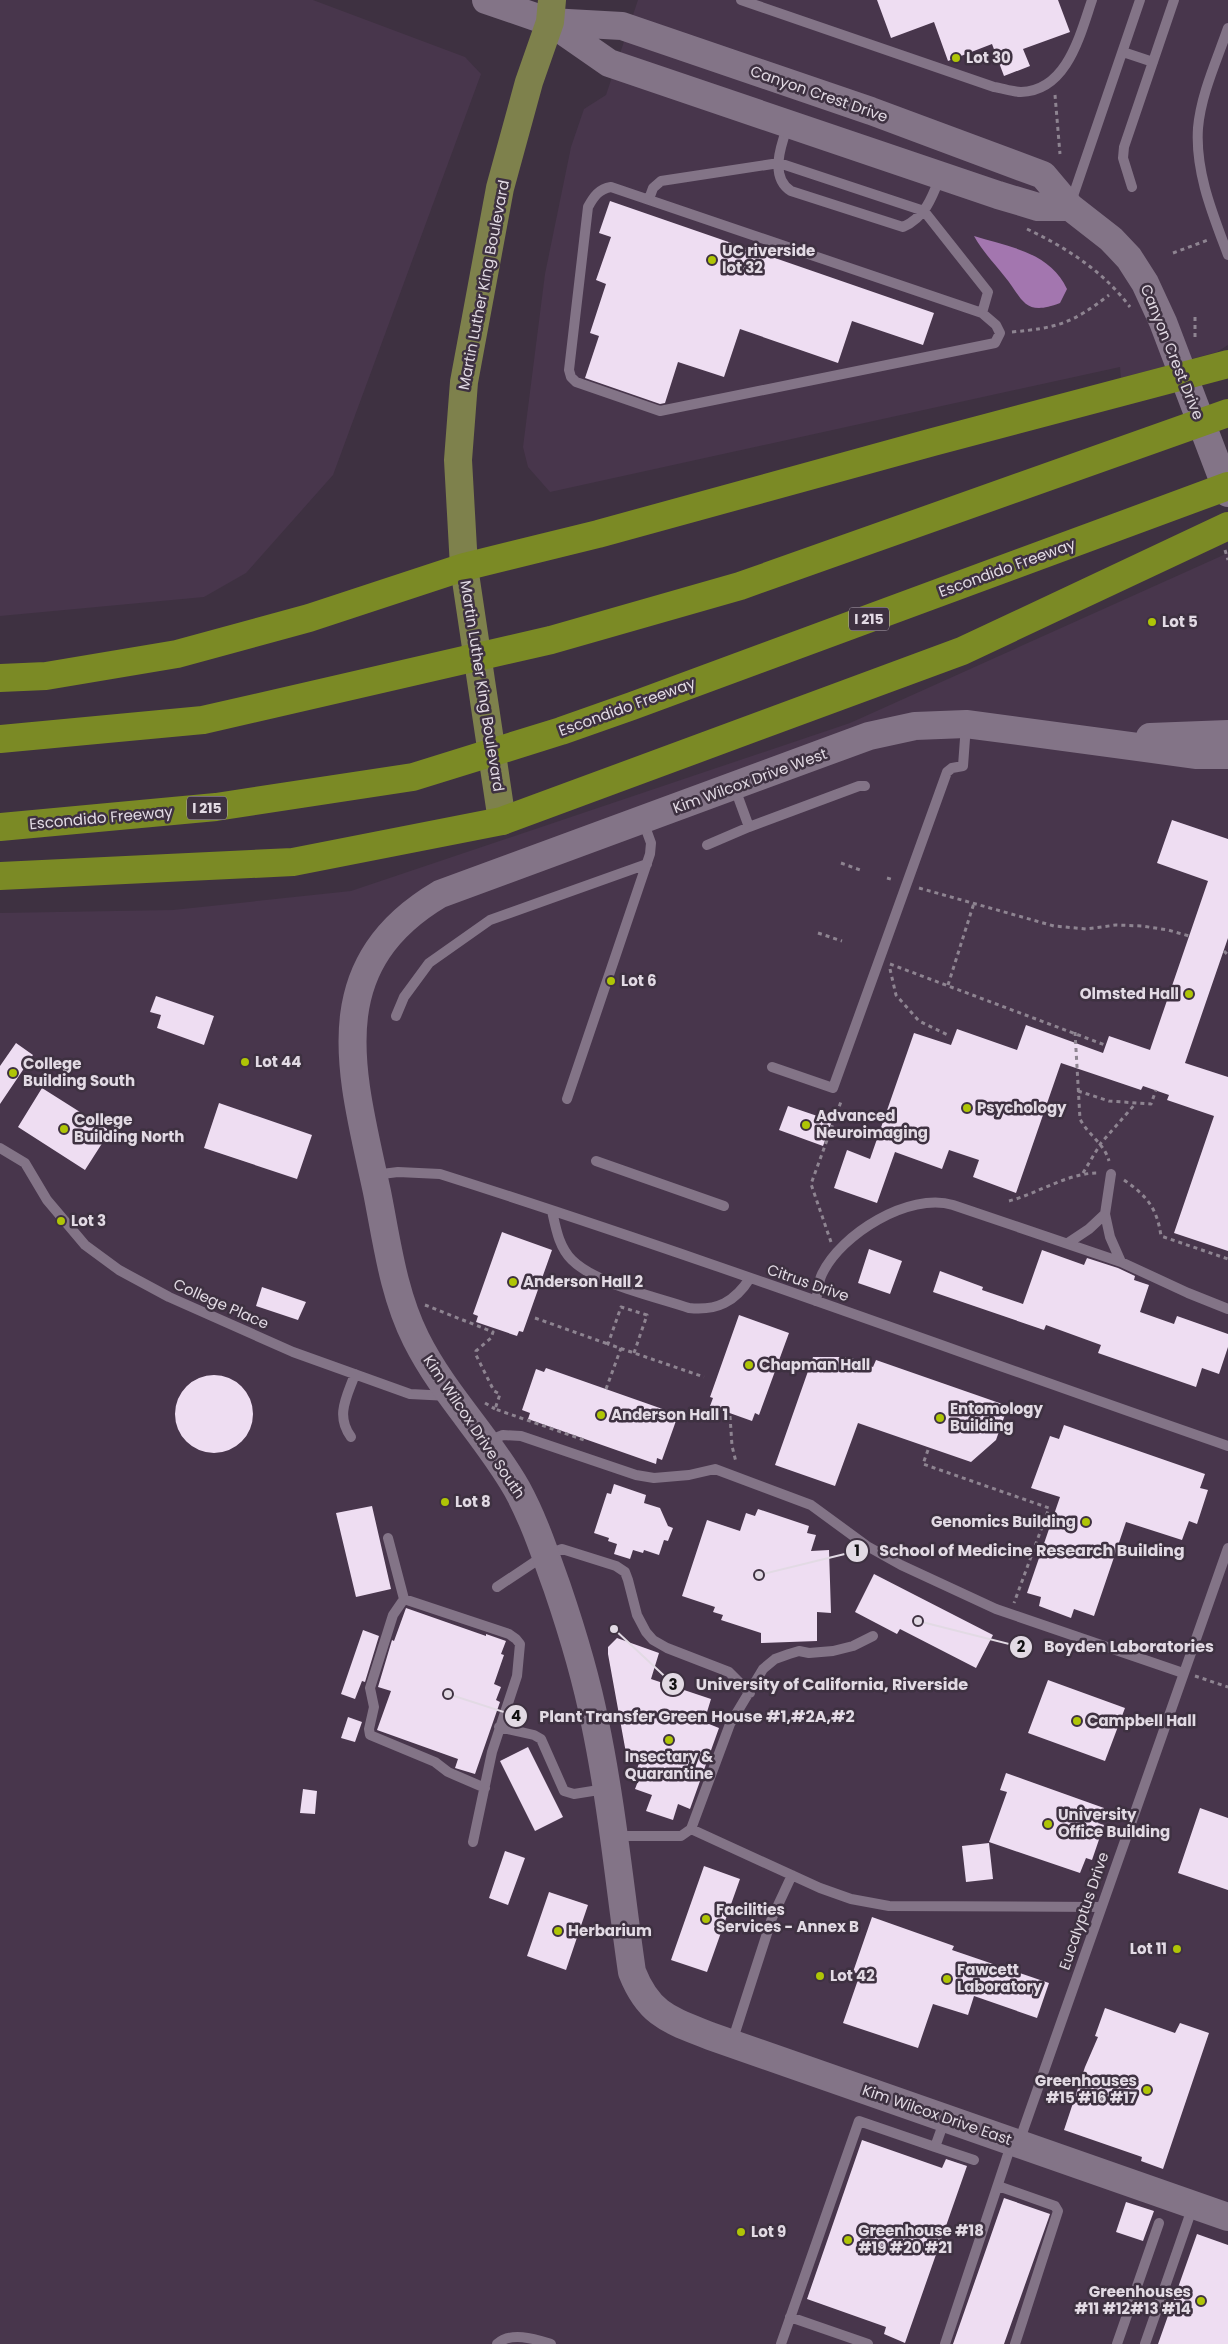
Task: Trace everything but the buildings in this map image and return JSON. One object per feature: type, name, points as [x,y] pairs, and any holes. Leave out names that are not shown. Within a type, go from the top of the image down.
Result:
[{"type":"highway","points":[[0,678],[46,676],[177,654],[309,618],[464,567],[598,534],[933,442],[1137,390],[1228,364]]},
{"type":"highway","points":[[0,739],[203,720],[551,640],[740,586],[1228,412]]},
{"type":"highway","name":"Escondido Freeway","points":[[0,827],[216,807],[413,777],[561,731],[1228,486]]},
{"type":"highway","points":[[0,876],[293,862],[502,821],[962,651],[1193,542],[1225,535]]},
{"type":"main road","name":"Martin Luther King Boulevard","points":[[502,821],[464,567],[458,460],[465,374],[500,188],[529,82],[551,11],[570,0]]},
{"type":"street","name":"Canyon Crest Drive","points":[[486,0],[622,26],[871,112],[1043,175],[1070,207],[1111,239],[1129,258],[1145,283],[1163,322],[1228,494]]},
{"type":"street","name":"Canyon Crest Drive","points":[[551,11],[609,63],[1038,207],[1070,207]]},
{"type":"street","name":"Kim Wilcox Drive West","points":[[352,1020],[366,970],[380,946],[396,926],[417,908],[440,894],[869,736],[893,729],[915,726],[966,724],[1197,755],[1228,755]]},
{"type":"street","points":[[1099,742],[1166,735],[1228,734]]},
{"type":"street","name":"Kim Wilcox Drive South","points":[[352,1020],[351,1057],[395,1284],[406,1316],[438,1379],[517,1489],[530,1515],[545,1555],[579,1656],[595,1724],[632,1972],[640,1992],[650,2005]]},
{"type":"street","name":"Kim Wilcox Drive East","points":[[650,2005],[678,2023],[732,2043],[1228,2217]]},
{"type":"lane","points":[[741,0],[994,87],[1021,92],[1050,82],[1060,73],[1072,57],[1092,0]]},
{"type":"lane","points":[[1070,207],[1140,0]]},
{"type":"lane","points":[[1132,187],[1123,158],[1124,147],[1174,0]]},
{"type":"lane","points":[[1228,28],[1204,97],[1198,128],[1205,192],[1228,255]]},
{"type":"lane","points":[[1123,52],[1153,62]]},
{"type":"lane","points":[[788,124],[779,153],[780,179],[784,187],[800,194],[903,227],[910,224],[929,205],[941,176]]},
{"type":"lane","points":[[648,199],[653,188],[660,181],[779,163],[924,211],[988,292],[982,313]]},
{"type":"lane","points":[[612,187],[648,199],[982,313],[996,325],[1000,333],[995,343],[660,411],[576,382],[571,377],[570,370],[588,207],[593,198],[603,188],[612,187]]},
{"type":"lane","points":[[772,1067],[834,1088],[947,772],[952,768],[963,766],[966,724]]},
{"type":"lane","points":[[734,786],[749,827]]},
{"type":"lane","points":[[707,845],[749,827],[860,786],[865,786]]},
{"type":"lane","points":[[567,1099],[647,864],[651,843],[643,820]]},
{"type":"lane","points":[[396,1016],[404,997],[429,962],[490,920],[647,864]]},
{"type":"lane","name":"College Place","points":[[0,1148],[25,1163],[46,1200],[86,1245],[119,1270],[169,1298],[293,1352],[410,1394],[452,1396]]},
{"type":"lane","points":[[596,1162],[724,1206]]},
{"type":"lane","name":"Citrus Drive","points":[[373,1175],[398,1172],[440,1174],[750,1278],[1228,1446]]},
{"type":"lane","points":[[1111,1174],[1105,1214],[1110,1237],[1121,1262]]},
{"type":"lane","points":[[816,1301],[821,1276],[838,1252],[855,1233],[881,1218],[926,1202],[943,1202],[1121,1262],[1188,1293],[1228,1308]]},
{"type":"lane","points":[[552,1211],[556,1233],[572,1260],[600,1278],[689,1308],[704,1310],[721,1306],[732,1300],[750,1278]]},
{"type":"lane","points":[[1068,1243],[1089,1229],[1105,1214]]},
{"type":"lane","points":[[351,1437],[344,1427],[342,1412],[355,1374]]},
{"type":"lane","points":[[485,1442],[503,1435],[522,1436],[636,1475],[654,1478],[689,1475],[715,1469],[811,1505],[867,1546],[901,1565],[1010,1614],[1183,1673]]},
{"type":"lane","points":[[388,1538],[404,1599],[393,1615],[370,1688],[374,1707],[369,1729],[370,1735],[435,1762],[448,1772],[485,1788]]},
{"type":"lane","points":[[497,1587],[545,1555],[562,1548],[616,1566],[625,1572],[637,1615],[646,1632],[653,1640],[667,1648],[730,1672],[750,1693]]},
{"type":"lane","name":"Eucalyptus Drive","points":[[945,2344],[998,2186],[1016,2142],[1101,1907],[1228,1548]]},
{"type":"lane","points":[[404,1599],[509,1634],[516,1638],[520,1644],[517,1676],[500,1727],[473,1842]]},
{"type":"lane","points":[[612,1836],[682,1836],[691,1829],[730,1724],[750,1693],[757,1677],[775,1660],[799,1651],[809,1653],[833,1651],[853,1646],[873,1636]]},
{"type":"lane","points":[[500,1727],[534,1735],[541,1739],[564,1791],[574,1794],[605,1789]]},
{"type":"lane","points":[[691,1829],[820,1888],[851,1898],[889,1906],[1101,1907]]},
{"type":"lane","points":[[732,2043],[772,1918],[792,1875]]},
{"type":"lane","points":[[935,2147],[946,2118]]},
{"type":"lane","points":[[781,2344],[859,2121],[974,2160]]},
{"type":"lane","points":[[998,2186],[1055,2206],[1058,2212],[1015,2344]]},
{"type":"lane","points":[[1145,2344],[1193,2205]]},
{"type":"lane","points":[[1117,2344],[1159,2224]]},
{"type":"lane","points":[[790,2317],[868,2344]]},
{"type":"lane","points":[[497,2344],[501,2340],[521,2336],[551,2344]]},
{"type":"path","points":[[1050,82],[1056,97],[1060,154]]},
{"type":"path","points":[[1025,228],[1069,251],[1094,269],[1111,284],[1132,311]]},
{"type":"path","points":[[1173,253],[1208,240]]},
{"type":"path","points":[[1000,333],[1041,329],[1068,322],[1083,316],[1110,295]]},
{"type":"path","points":[[1195,313],[1195,337]]},
{"type":"path","points":[[1225,535],[1228,560]]},
{"type":"path","points":[[841,863],[863,870]]},
{"type":"path","points":[[887,878],[1054,926],[1086,929],[1116,925],[1142,926],[1189,936]]},
{"type":"path","points":[[948,985],[974,903]]},
{"type":"path","points":[[818,933],[842,941]]},
{"type":"path","points":[[1224,951],[1228,955]]},
{"type":"path","points":[[948,1035],[919,1021],[896,995],[889,964],[1106,1045]]},
{"type":"path","points":[[1075,1032],[1080,1119],[1084,1127],[1101,1143],[1106,1151],[1111,1174]]},
{"type":"path","points":[[1078,1092],[1109,1101],[1151,1104],[1156,1090]]},
{"type":"path","points":[[1082,1174],[1101,1143],[1136,1103]]},
{"type":"path","points":[[832,1129],[811,1184],[830,1241],[838,1252]]},
{"type":"path","points":[[1009,1201],[1030,1196],[1075,1174],[1115,1174],[1143,1192],[1158,1216],[1161,1236],[1228,1259]]},
{"type":"path","points":[[424,1310],[420,1303],[493,1332],[491,1338],[476,1352],[476,1355],[494,1391],[500,1394],[495,1409]]},
{"type":"path","points":[[608,1344],[621,1307],[647,1315],[634,1352]]},
{"type":"path","points":[[536,1318],[704,1376]]},
{"type":"path","points":[[606,1389],[621,1348]]},
{"type":"path","points":[[483,1401],[495,1409],[588,1441]]},
{"type":"path","points":[[730,1416],[732,1446],[741,1478]]},
{"type":"path","points":[[928,1450],[923,1464],[1050,1508],[1010,1614]]},
{"type":"path","points":[[1183,1673],[1228,1687]]},
{"type":"shaded area","points":[[0,0],[313,0],[465,57],[481,74],[333,475],[246,573],[204,597],[0,616]]},
{"type":"shaded area","points":[[638,0],[1228,0],[1228,345],[1217,352],[1121,378],[1120,367],[550,492],[528,467],[523,447],[545,274],[571,147],[584,109],[606,95]]},
{"type":"shaded area","points":[[974,236],[1027,253],[1050,267],[1060,277],[1067,289],[1060,303],[1039,308],[1032,307],[1026,303]]},
{"type":"shaded area","points":[[1228,553],[1228,2344],[0,2344],[0,913],[173,910],[351,891],[850,723]]},
{"type":"place","name":"Lot 30","points":[[956,58]]},
{"type":"place","name":"UC riverside lot 32","points":[[712,260]]},
{"type":"place","name":"Lot 5","points":[[1152,622]]},
{"type":"place","name":"Lot 6","points":[[611,981]]},
{"type":"place","name":"Olmsted Hall","points":[[1189,994]]},
{"type":"place","name":"Lot 44","points":[[245,1062]]},
{"type":"place","name":"College Building South","points":[[13,1073]]},
{"type":"place","name":"Psychology","points":[[967,1108]]},
{"type":"place","name":"Advanced Neuroimaging","points":[[806,1125]]},
{"type":"place","name":"College Building North","points":[[64,1129]]},
{"type":"place","name":"Lot 3","points":[[61,1221]]},
{"type":"place","name":"Anderson Hall 2","points":[[513,1282]]},
{"type":"place","name":"Chapman Hall","points":[[749,1365]]},
{"type":"place","name":"Anderson Hall 1","points":[[601,1415]]},
{"type":"place","name":"Entomology Building","points":[[940,1418]]},
{"type":"place","name":"Lot 8","points":[[445,1502]]},
{"type":"place","name":"Genomics Building","points":[[1086,1522]]},
{"type":"place","name":"School of Medicine Research Building","points":[[759,1575]]},
{"type":"place","name":"Boyden Laboratories","points":[[918,1621]]},
{"type":"place","name":"University of California, Riverside","points":[[614,1629]]},
{"type":"place","name":"Plant Transfer Green House #1,#2A,#2","points":[[448,1694]]},
{"type":"place","name":"Campbell Hall","points":[[1077,1721]]},
{"type":"place","name":"Insectary & Quarantine","points":[[669,1740]]},
{"type":"place","name":"University Office Building","points":[[1048,1824]]},
{"type":"place","name":"Facilities Services - Annex B","points":[[706,1919]]},
{"type":"place","name":"Herbarium","points":[[558,1931]]},
{"type":"place","name":"Lot 11","points":[[1177,1949]]},
{"type":"place","name":"Lot 42","points":[[820,1976]]},
{"type":"place","name":"Fawcett Laboratory","points":[[947,1979]]},
{"type":"place","name":"Greenhouses #15 #16 #17","points":[[1147,2090]]},
{"type":"place","name":"Lot 9","points":[[741,2232]]},
{"type":"place","name":"Greenhouse #18 #19 #20 #21","points":[[848,2240]]},
{"type":"place","name":"Greenhouses #11 #12#13 #14","points":[[1201,2301]]}]
